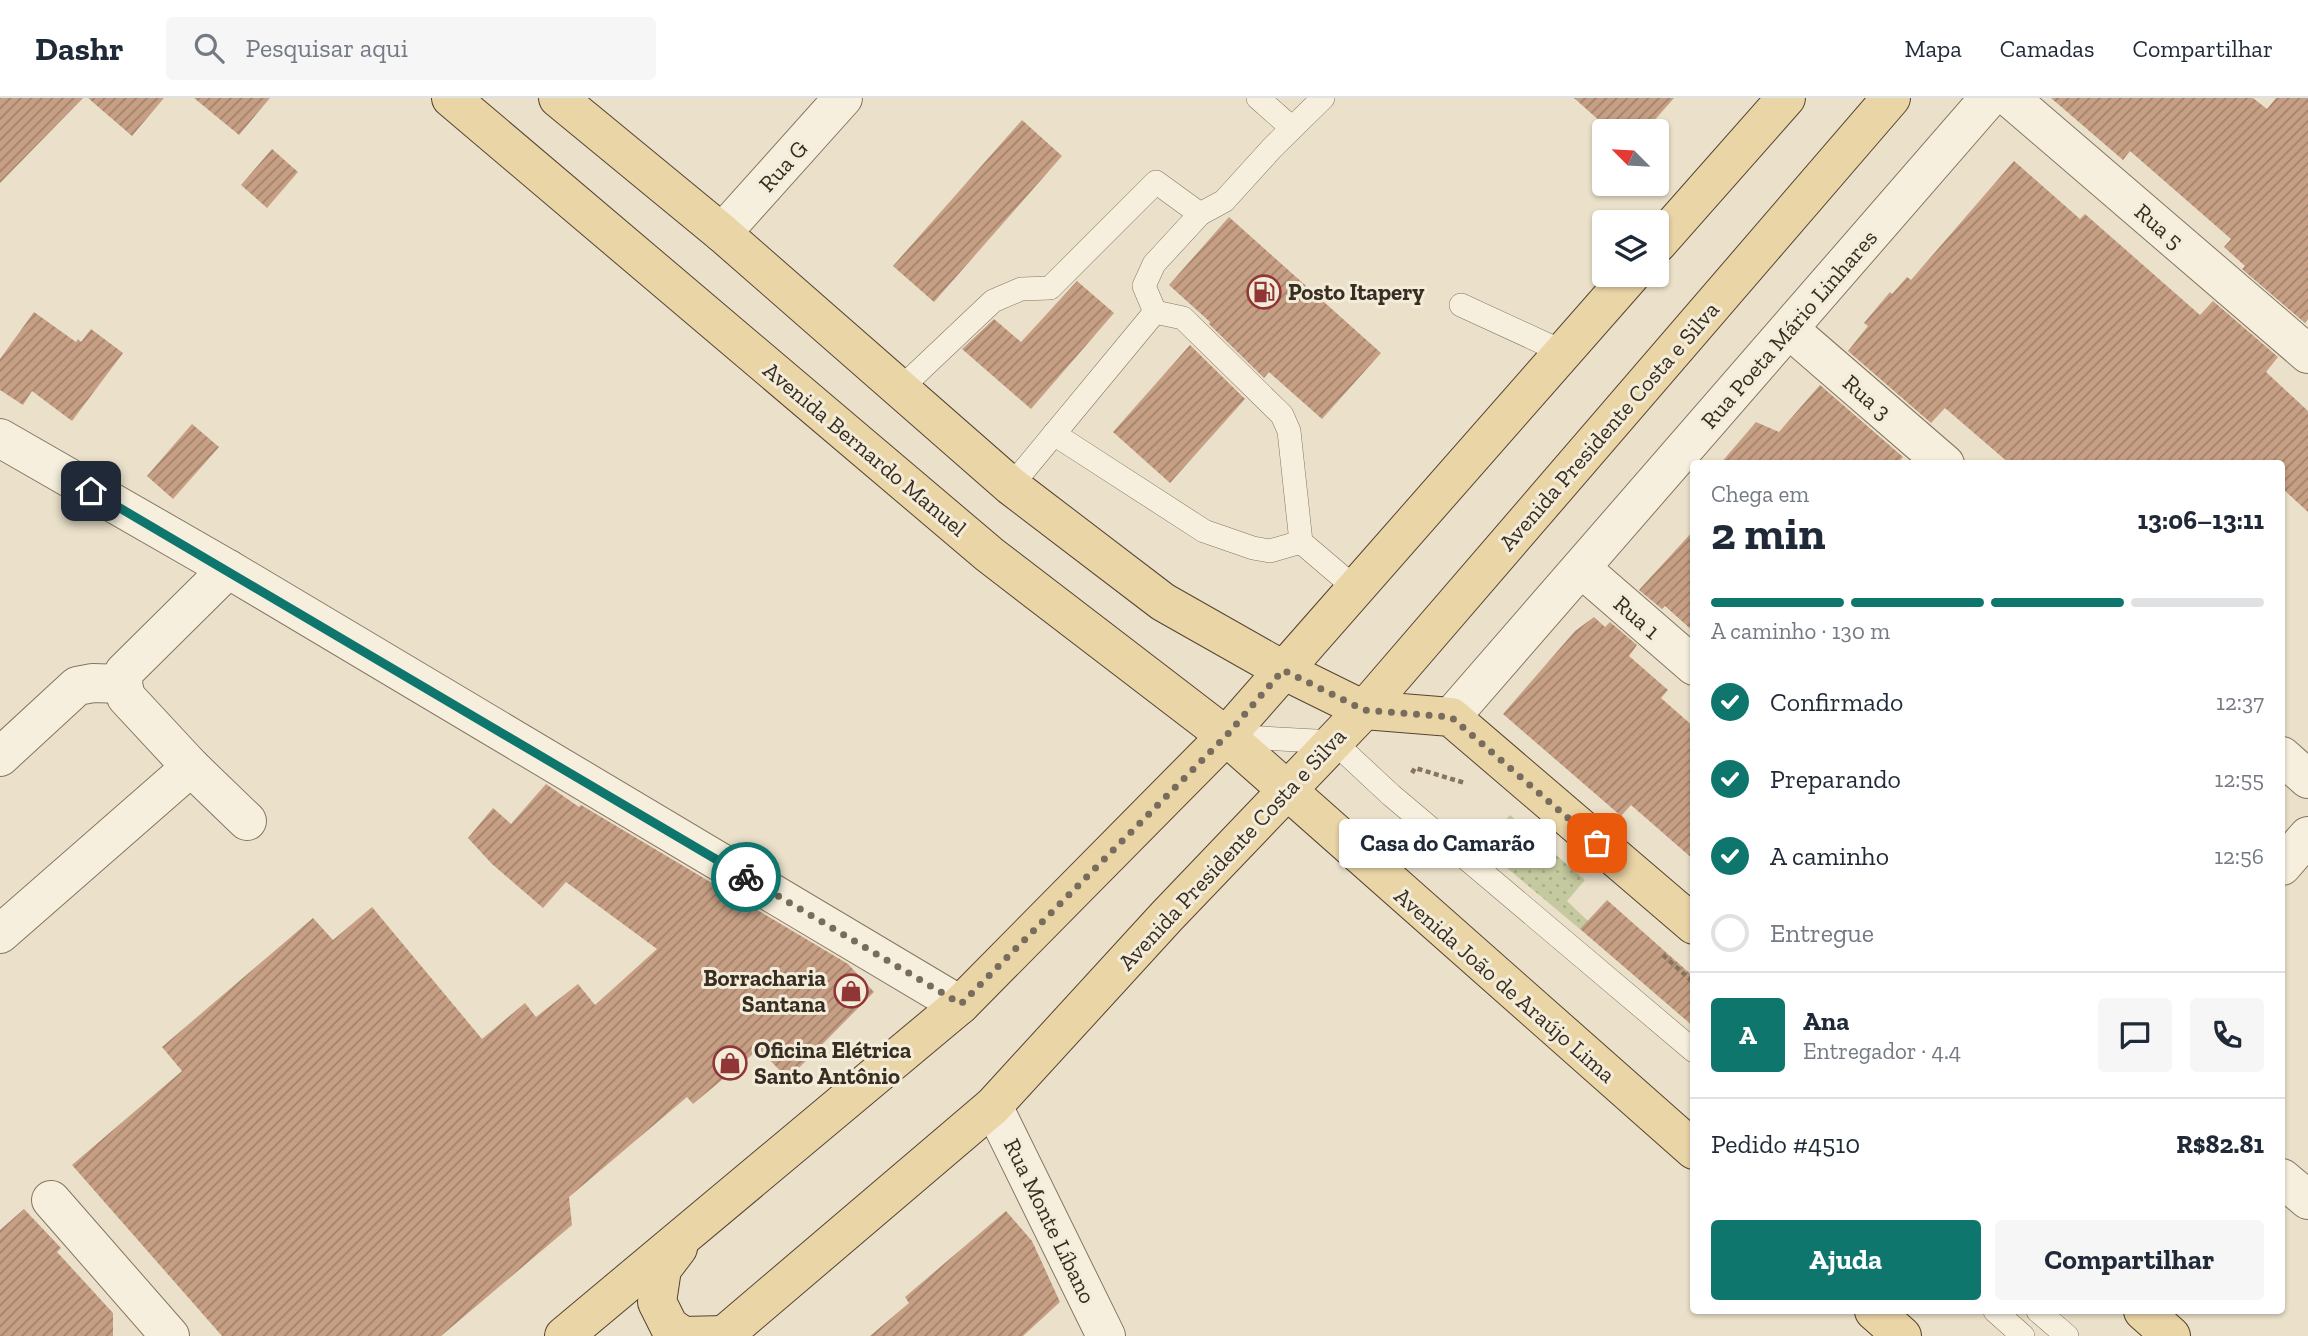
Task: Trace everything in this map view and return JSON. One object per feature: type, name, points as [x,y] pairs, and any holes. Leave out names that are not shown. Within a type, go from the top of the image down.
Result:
[{"type":"main road","name":"Avenida Bernardo Manuel","points":[[451,98],[990,555],[1226,736],[1286,792]]},
{"type":"main road","points":[[558,98],[722,233],[1011,486],[1163,602],[1283,670],[1364,710],[1451,717],[1690,922]]},
{"type":"main road","points":[[1669,230],[1786,98]]},
{"type":"main road","name":"Avenida Presidente Costa e Silva","points":[[723,1336],[993,1106],[1167,916],[1364,710],[1891,98]]},
{"type":"main road","points":[[564,1336],[961,1004],[1226,736],[1620,287]]},
{"type":"main road","name":"Avenida João de Araújo Lima","points":[[1286,792],[1690,1146]]},
{"type":"main road","points":[[695,1227],[662,1269],[657,1303],[669,1326],[683,1336],[723,1336]]},
{"type":"main road","points":[[1877,1314],[1902,1336]]},
{"type":"main road","points":[[2146,1314],[2171,1336]]},
{"type":"street","name":"Rua G","points":[[722,233],[843,98]]},
{"type":"street","name":"Rua Poeta Mário Linhares","points":[[1451,717],[1989,98]]},
{"type":"street","name":"Rua 5","points":[[2010,98],[2308,354]]},
{"type":"street","name":"Rua 3","points":[[1790,330],[1940,460]]},
{"type":"street","points":[[0,438],[228,569],[961,1004]]},
{"type":"street","name":"Rua 1","points":[[1581,568],[1690,663]]},
{"type":"street","points":[[228,569],[124,673],[122,684],[125,697],[247,821]]},
{"type":"street","points":[[0,757],[77,686],[93,683],[122,684]]},
{"type":"street","points":[[2285,760],[2308,779]]},
{"type":"street","points":[[0,934],[191,767]]},
{"type":"street","points":[[2285,863],[2308,836]]},
{"type":"street","name":"Rua Monte Líbano","points":[[993,1106],[1106,1336]]},
{"type":"street","points":[[2285,1181],[2308,1200]]},
{"type":"street","points":[[51,1200],[170,1336]]},
{"type":"lane","points":[[1258,98],[1292,128]]},
{"type":"lane","points":[[1155,312],[1144,286],[1154,264],[1200,214],[1224,201],[1323,98]]},
{"type":"lane","points":[[899,390],[993,301],[1021,289],[1050,288],[1156,181],[1200,214]]},
{"type":"lane","points":[[1461,304],[1563,352]]},
{"type":"lane","points":[[1011,486],[1155,312]]},
{"type":"lane","points":[[1155,312],[1183,318],[1282,415],[1289,431],[1301,542],[1355,588]]},
{"type":"lane","points":[[1054,435],[1204,531],[1270,551],[1301,542]]},
{"type":"lane","points":[[1226,736],[1334,742],[1391,795],[1690,1048]]},
{"type":"lane","points":[[1998,1314],[2023,1336]]},
{"type":"lane","points":[[2041,1314],[2067,1336]]},
{"type":"path","points":[[1406,779],[1415,768],[1476,787]]},
{"type":"green space","points":[[1510,815],[1585,880],[1567,901],[1588,921],[1581,930],[1482,847]]},
{"type":"building","points":[[0,98],[83,98],[0,183]]},
{"type":"building","points":[[88,98],[164,98],[132,136]]},
{"type":"building","points":[[194,98],[270,98],[239,135]]},
{"type":"building","points":[[1574,98],[1674,98],[1656,119],[1598,119]]},
{"type":"building","points":[[2051,98],[2253,98],[2267,109],[2276,98],[2308,98],[2308,319],[2305,323],[2242,269],[2245,266],[2224,247],[2231,239],[2130,151],[2123,160]]},
{"type":"building","points":[[1022,120],[1062,156],[934,302],[893,266]]},
{"type":"building","points":[[272,149],[298,172],[267,208],[241,185]]},
{"type":"building","points":[[2014,161],[2080,219],[2085,214],[2200,315],[2213,301],[2278,357],[2266,372],[2308,411],[2308,512],[2285,491],[2285,460],[2005,460],[1945,408],[1931,423],[1848,351],[1868,326],[1864,323],[1890,292],[1892,294],[1907,277],[1911,280]]},
{"type":"building","points":[[1229,217],[1381,353],[1322,419],[1269,372],[1264,378],[1209,324],[1210,322],[1169,285]]},
{"type":"building","points":[[1077,281],[1114,313],[1031,409],[962,349],[994,319],[1021,342]]},
{"type":"building","points":[[34,312],[76,342],[78,339],[81,342],[91,329],[123,353],[72,421],[32,391],[23,405],[0,390],[0,359]]},
{"type":"building","points":[[1190,345],[1245,399],[1170,483],[1113,432]]},
{"type":"building","points":[[1820,385],[1903,457],[1900,460],[1723,460],[1756,422],[1779,432]]},
{"type":"building","points":[[192,424],[219,447],[173,499],[147,476]]},
{"type":"building","points":[[1690,534],[1690,628],[1665,606],[1662,609],[1639,590]]},
{"type":"building","points":[[1594,617],[1605,627],[1610,622],[1637,645],[1629,656],[1668,690],[1661,698],[1690,723],[1690,857],[1631,805],[1621,816],[1503,714],[1575,631]]},
{"type":"building","points":[[546,784],[579,807],[581,805],[848,964],[874,992],[788,1079],[759,1049],[693,1104],[687,1097],[569,1197],[572,1225],[441,1336],[222,1336],[72,1165],[182,1071],[162,1047],[313,918],[333,940],[372,907],[482,1039],[525,1003],[536,1017],[578,984],[595,1005],[657,949],[566,882],[543,908],[492,864],[468,838],[493,808],[511,824]]},
{"type":"building","points":[[1607,900],[1690,973],[1690,1024],[1580,929]]},
{"type":"building","points":[[24,1209],[61,1248],[57,1252],[113,1313],[113,1336],[0,1336],[0,1230]]},
{"type":"building","points":[[1006,1211],[1032,1241],[1060,1302],[1023,1336],[870,1336],[909,1303],[905,1297]]},
{"type":"way so far","points":[[746,877],[961,1004],[1226,736],[1283,670],[1364,710],[1451,717],[1597,843]]},
{"type":"place","name":"Posto Itapery","points":[[1264,292]]},
{"type":"place","name":"Casa do Camarão","points":[[1597,843]]},
{"type":"place","name":"Borracharia Santana","points":[[851,991]]},
{"type":"place","name":"Oficina Elétrica Santo Antônio","points":[[730,1063]]},
{"type":"route","points":[[91,491],[228,569],[746,877]]}]
